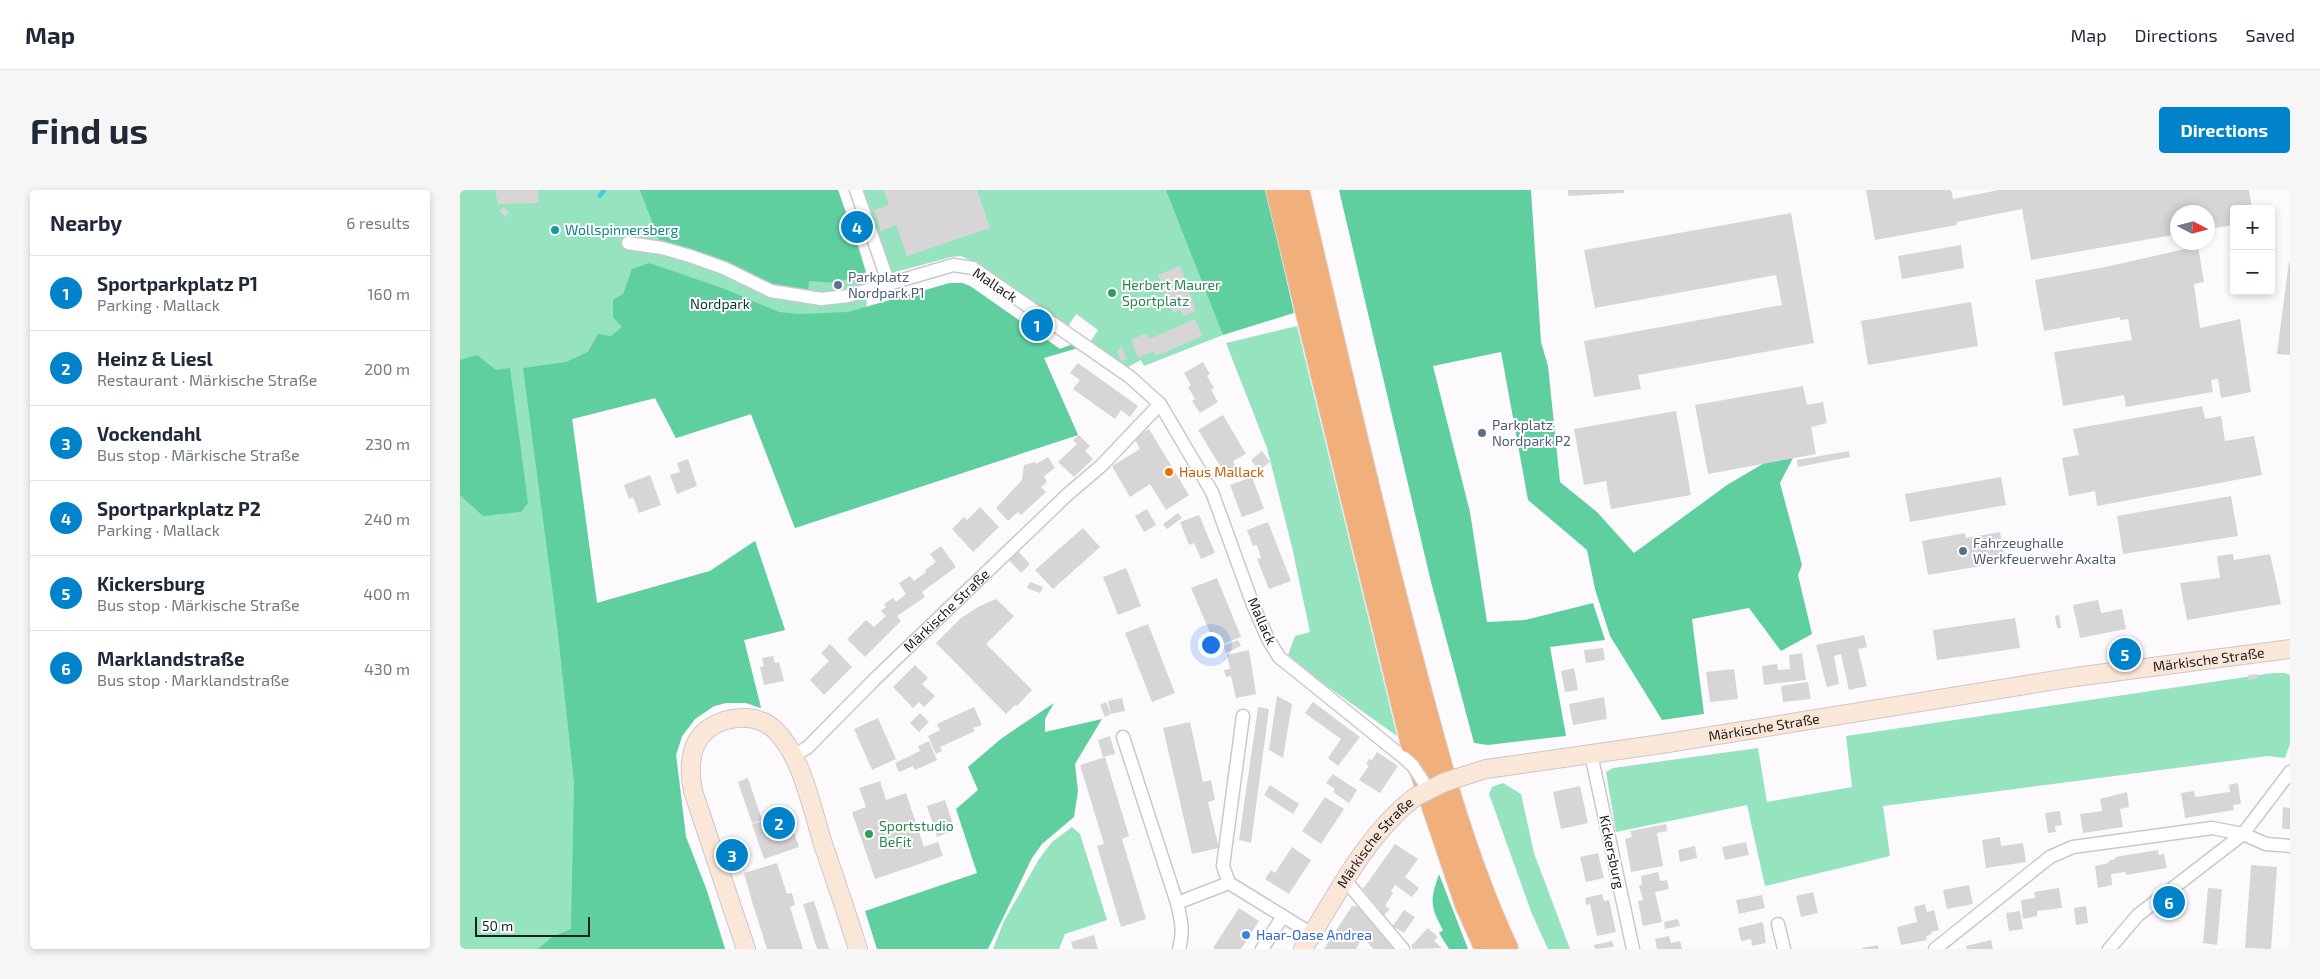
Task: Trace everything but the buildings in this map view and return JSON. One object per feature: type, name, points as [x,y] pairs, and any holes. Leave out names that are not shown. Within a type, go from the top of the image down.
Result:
[{"type":"highway","points":[[1278,190],[1413,744],[1467,904],[1487,949]]},
{"type":"highway","points":[[1297,190],[1386,563],[1439,764],[1478,882],[1506,949]]},
{"type":"main road","name":"Märkische Straße","points":[[1307,942],[1345,880],[1379,831],[1396,812],[1422,793],[1445,782],[1486,770],[2076,677],[2290,650]]},
{"type":"main road","points":[[746,949],[693,791],[689,771],[690,757],[706,730],[724,720],[733,718],[756,720],[770,726],[793,756],[858,949]]},
{"type":"street","points":[[856,190],[888,284]]},
{"type":"street","name":"Mallack","points":[[628,243],[662,248],[690,256],[724,268],[771,291],[822,299],[848,296],[952,264],[973,268],[1130,378],[1160,404],[1212,492],[1253,605],[1268,639],[1279,657],[1413,766],[1422,793]]},
{"type":"street","name":"Märkische Straße","points":[[793,756],[808,747],[1052,508],[1102,465],[1160,404]]},
{"type":"street","points":[[1177,903],[1229,884],[1223,866],[1243,716]]},
{"type":"street","points":[[1123,737],[1177,903],[1182,926],[1182,940],[1179,949]]},
{"type":"street","name":"Kickersburg","points":[[1591,754],[1632,949]]},
{"type":"street","points":[[2109,949],[2138,915],[2243,834],[2290,772]]},
{"type":"street","points":[[1936,949],[2050,857],[2072,847],[2212,828],[2243,834],[2266,844],[2290,846]]},
{"type":"street","points":[[1345,880],[1402,949]]},
{"type":"street","name":"Märkische Straße","points":[[1229,884],[1283,916],[1307,942]]},
{"type":"street","points":[[1262,949],[1283,916]]},
{"type":"street","points":[[1778,924],[1784,949]]},
{"type":"green space","name":"Nordpark","points":[[460,190],[838,190],[863,263],[866,278],[866,307],[950,283],[962,283],[970,286],[1060,349],[1073,344],[1044,358],[1078,435],[795,528],[751,414],[676,438],[655,398],[572,419],[597,603],[710,571],[755,541],[785,630],[744,640],[761,708],[746,703],[726,703],[714,706],[695,719],[682,736],[676,755],[686,837],[707,891],[725,949],[460,949]]},
{"type":"green space","points":[[640,190],[838,190],[866,272],[837,283],[809,281],[808,292],[802,297],[662,248]]},
{"type":"green space","name":"Herbert Maurer Sportplatz","points":[[862,190],[1266,190],[1223,335],[1144,366],[1141,360],[1124,369],[1089,344],[1098,330],[1076,314],[1067,328],[970,260],[961,256],[892,273]]},
{"type":"green space","points":[[1166,190],[1266,190],[1294,313],[1223,335]]},
{"type":"green space","points":[[1339,190],[1531,190],[1541,342],[1548,366],[1560,482],[1597,512],[1634,553],[1727,485],[1766,462],[1793,458],[1780,483],[1802,565],[1798,575],[1812,634],[1781,651],[1749,608],[1692,619],[1704,714],[1662,720],[1610,636],[1595,589],[1587,550],[1528,500],[1501,352],[1433,366],[1470,512],[1487,622],[1525,620],[1593,603],[1605,640],[1550,647],[1566,736],[1488,745],[1474,743],[1431,582]]},
{"type":"green space","points":[[649,263],[722,288],[779,312],[800,314],[848,312],[950,283],[962,283],[970,286],[1060,349],[1073,344],[1078,348],[1044,358],[1078,435],[795,528],[751,414],[676,438],[655,398],[572,419],[597,603],[710,571],[755,541],[785,630],[744,640],[761,708],[746,703],[726,703],[714,706],[695,719],[682,736],[676,755],[686,837],[707,891],[725,949],[538,949],[552,937],[571,929],[574,782],[557,625],[523,368],[566,362],[588,352],[598,334],[611,336],[622,327],[613,317],[613,300],[623,294],[632,269]]},
{"type":"green space","points":[[1297,326],[1397,736],[1324,684],[1288,655],[1295,636],[1310,632],[1292,547],[1267,448],[1226,343]]},
{"type":"green space","points":[[477,355],[496,370],[510,368],[528,503],[521,512],[483,516],[460,495],[460,360]]},
{"type":"green space","points":[[2273,673],[2290,675],[2290,744],[2285,758],[2268,756],[1883,806],[1890,856],[1765,886],[1747,805],[1616,832],[1606,772],[1613,768],[1758,748],[1767,802],[1852,787],[1846,736]]},
{"type":"green space","points":[[1054,703],[1045,719],[1045,732],[1102,719],[1075,764],[1078,791],[1074,817],[1042,844],[1032,858],[988,949],[877,949],[865,911],[977,873],[956,809],[978,790],[968,767],[1002,738]]},
{"type":"green space","points":[[1503,783],[1521,794],[1534,853],[1570,949],[1548,949],[1532,914],[1489,794],[1492,787]]},
{"type":"green space","points":[[1072,827],[1080,834],[1107,920],[1065,934],[1059,949],[993,949],[1004,921],[1039,859],[1052,842]]},
{"type":"green space","points":[[1439,874],[1468,949],[1449,949],[1439,933],[1443,930],[1434,909],[1433,897]]},
{"type":"waterway","points":[[600,196],[604,190]]},
{"type":"place","name":"Sportparkplatz P2","points":[[857,227]]},
{"type":"place","name":"Wollspinnersberg","points":[[555,230]]},
{"type":"place","name":"Parkplatz Nordpark P1","points":[[838,285]]},
{"type":"place","name":"Herbert Maurer Sportplatz","points":[[1112,293]]},
{"type":"place","name":"Sportparkplatz P1","points":[[1037,325]]},
{"type":"place","name":"Parkplatz Nordpark P2","points":[[1482,433]]},
{"type":"place","name":"Haus Mallack","points":[[1169,472]]},
{"type":"place","name":"Fahrzeughalle Werkfeuerwehr Axalta","points":[[1963,551]]},
{"type":"place","name":"Kickersburg","points":[[2125,654]]},
{"type":"place","name":"Heinz & Liesl","points":[[779,823]]},
{"type":"place","name":"Sportstudio BeFit","points":[[869,834]]},
{"type":"place","name":"Vockendahl","points":[[732,855]]},
{"type":"place","name":"Marklandstraße","points":[[2169,902]]},
{"type":"place","name":"Haar-Oase Andrea","points":[[1246,935]]}]
